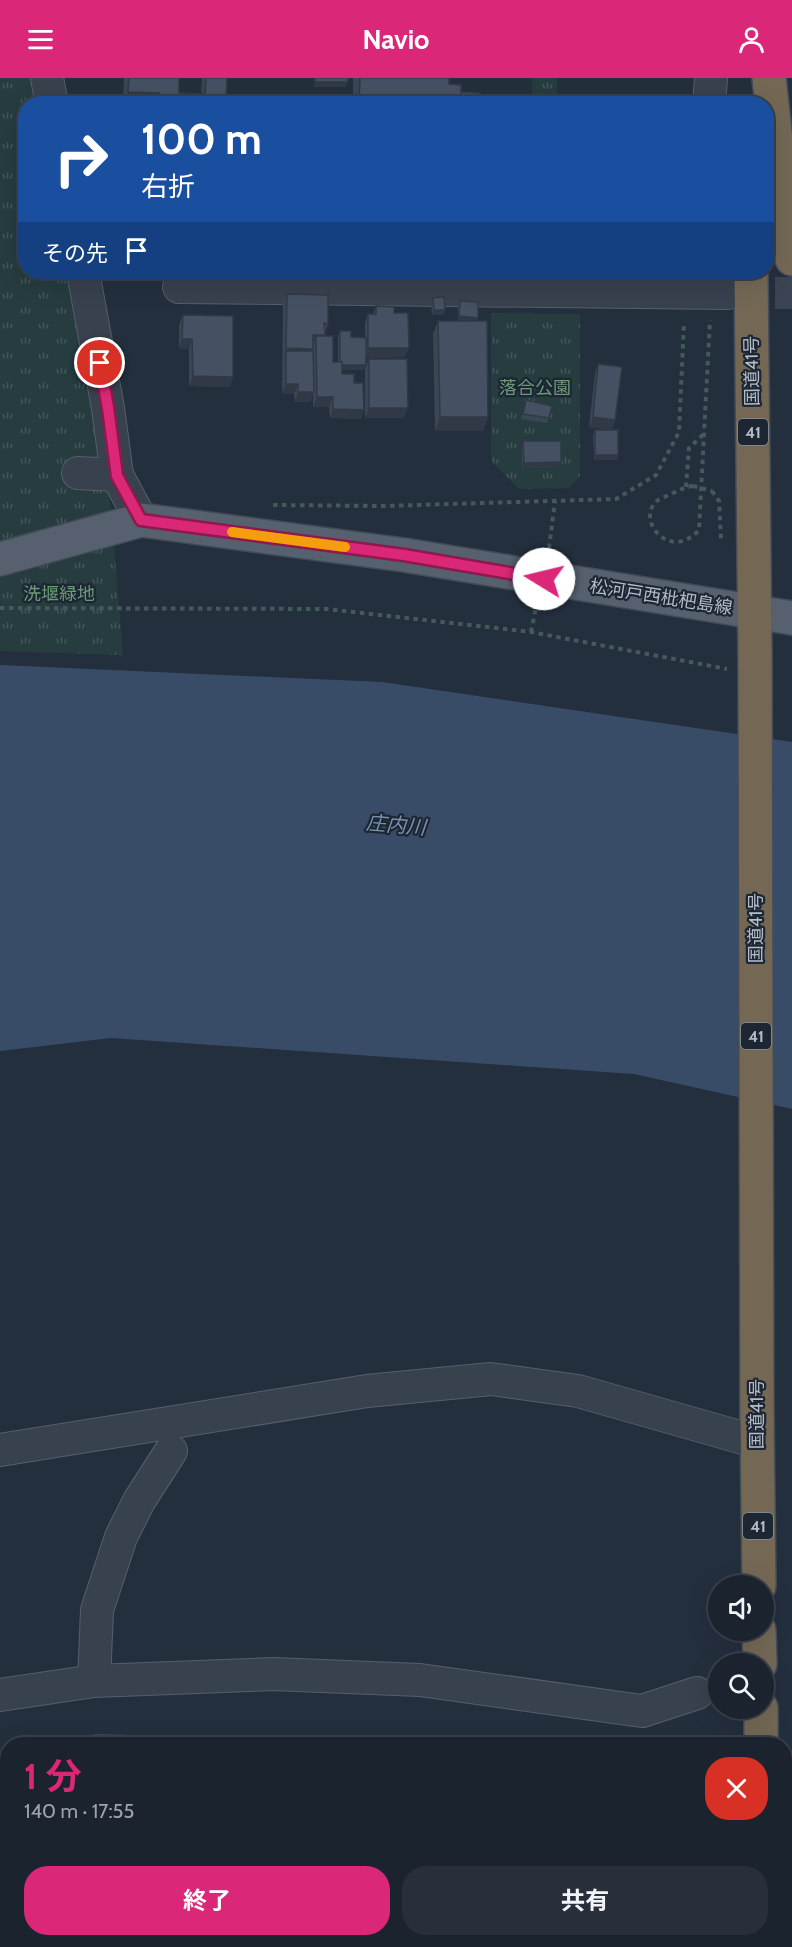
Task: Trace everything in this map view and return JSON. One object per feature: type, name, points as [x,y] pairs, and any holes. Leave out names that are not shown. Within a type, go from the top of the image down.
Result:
[{"type":"highway","points":[[749,78],[749,96]]},
{"type":"highway","points":[[769,78],[771,96]]},
{"type":"highway","points":[[774,122],[792,259]]},
{"type":"highway","name":"国道41号","points":[[751,279],[755,612],[745,663],[759,1575]]},
{"type":"highway","points":[[761,1719],[761,1737]]},
{"type":"main road","name":"松河戸西枇杷島線","points":[[0,560],[141,520],[404,555],[792,618]]},
{"type":"street","points":[[47,78],[50,96]]},
{"type":"street","points":[[710,96],[711,78]]},
{"type":"street","points":[[84,279],[108,408],[117,476],[141,520]]},
{"type":"street","points":[[179,287],[699,292]]},
{"type":"street","points":[[78,473],[117,476]]},
{"type":"street","points":[[0,1449],[367,1391],[491,1379],[578,1391],[757,1442]]},
{"type":"street","points":[[93,1681],[97,1610],[121,1537],[139,1501],[171,1451]]},
{"type":"street","points":[[0,1695],[93,1681],[273,1674],[420,1680],[642,1711],[697,1693]]},
{"type":"path","points":[[699,292],[710,311],[705,432],[700,521],[699,530],[692,537],[679,543],[664,541],[655,532],[651,522],[651,511],[656,501],[686,487],[712,491],[719,501],[721,545]]},
{"type":"path","points":[[272,504],[385,506],[616,499],[656,475],[679,432],[699,292]]},
{"type":"path","points":[[686,487],[689,448],[705,432]]},
{"type":"path","points":[[544,579],[555,501]]},
{"type":"path","points":[[0,608],[327,609],[531,633],[745,663]]},
{"type":"green space","name":"洗堰緑地","points":[[0,78],[30,78],[34,96],[18,96],[18,279],[72,279],[111,509],[123,655],[0,651]]},
{"type":"green space","points":[[532,78],[557,78],[557,96],[532,96]]},
{"type":"green space","name":"落合公園","points":[[491,313],[580,314],[580,476],[569,488],[519,489],[491,461]]},
{"type":"water","name":"庄内川","points":[[0,665],[382,682],[792,742],[792,1109],[634,1074],[111,1038],[0,1051]]},
{"type":"water","points":[[96,1734],[214,1737],[79,1737]]},
{"type":"building","points":[[129,78],[179,78],[179,93],[205,94],[206,78],[227,78],[226,96],[159,96],[159,93],[128,92]]},
{"type":"building","points":[[315,78],[348,78],[348,82],[315,82]]},
{"type":"building","points":[[360,78],[449,78],[449,84],[461,85],[461,96],[359,96]]},
{"type":"building","points":[[461,92],[480,93],[480,96],[461,96]]},
{"type":"building","points":[[287,294],[328,295],[328,324],[324,323],[325,335],[313,335],[313,349],[286,348]]},
{"type":"building","points":[[444,297],[445,310],[434,310],[433,298]]},
{"type":"building","points":[[460,301],[478,302],[478,318],[459,316]]},
{"type":"building","points":[[376,306],[394,307],[394,313],[408,313],[409,348],[368,348],[368,314],[376,314]]},
{"type":"building","points":[[183,315],[233,316],[233,377],[193,376],[192,339],[182,339]]},
{"type":"building","points":[[438,321],[487,321],[488,417],[440,417]]},
{"type":"building","points":[[340,331],[351,331],[351,337],[366,338],[366,365],[342,365],[340,362]]},
{"type":"building","points":[[316,336],[333,336],[333,362],[342,362],[342,374],[354,374],[354,383],[363,383],[364,410],[333,409],[333,397],[317,397]]},
{"type":"building","points":[[286,351],[313,351],[314,392],[298,392],[298,384],[286,384]]},
{"type":"building","points":[[369,359],[407,359],[408,408],[369,408]]},
{"type":"building","points":[[598,364],[622,367],[615,420],[593,417]]},
{"type":"building","points":[[526,400],[552,406],[549,418],[523,414]]},
{"type":"building","points":[[595,430],[618,430],[618,455],[595,455]]},
{"type":"building","points":[[523,441],[561,441],[561,462],[524,463]]},
{"type":"tunnel","points":[[727,293],[792,293]]},
{"type":"slow traffic","points":[[232,532],[345,547]]},
{"type":"route","points":[[100,363],[117,476],[141,520],[404,555],[544,579]]}]
